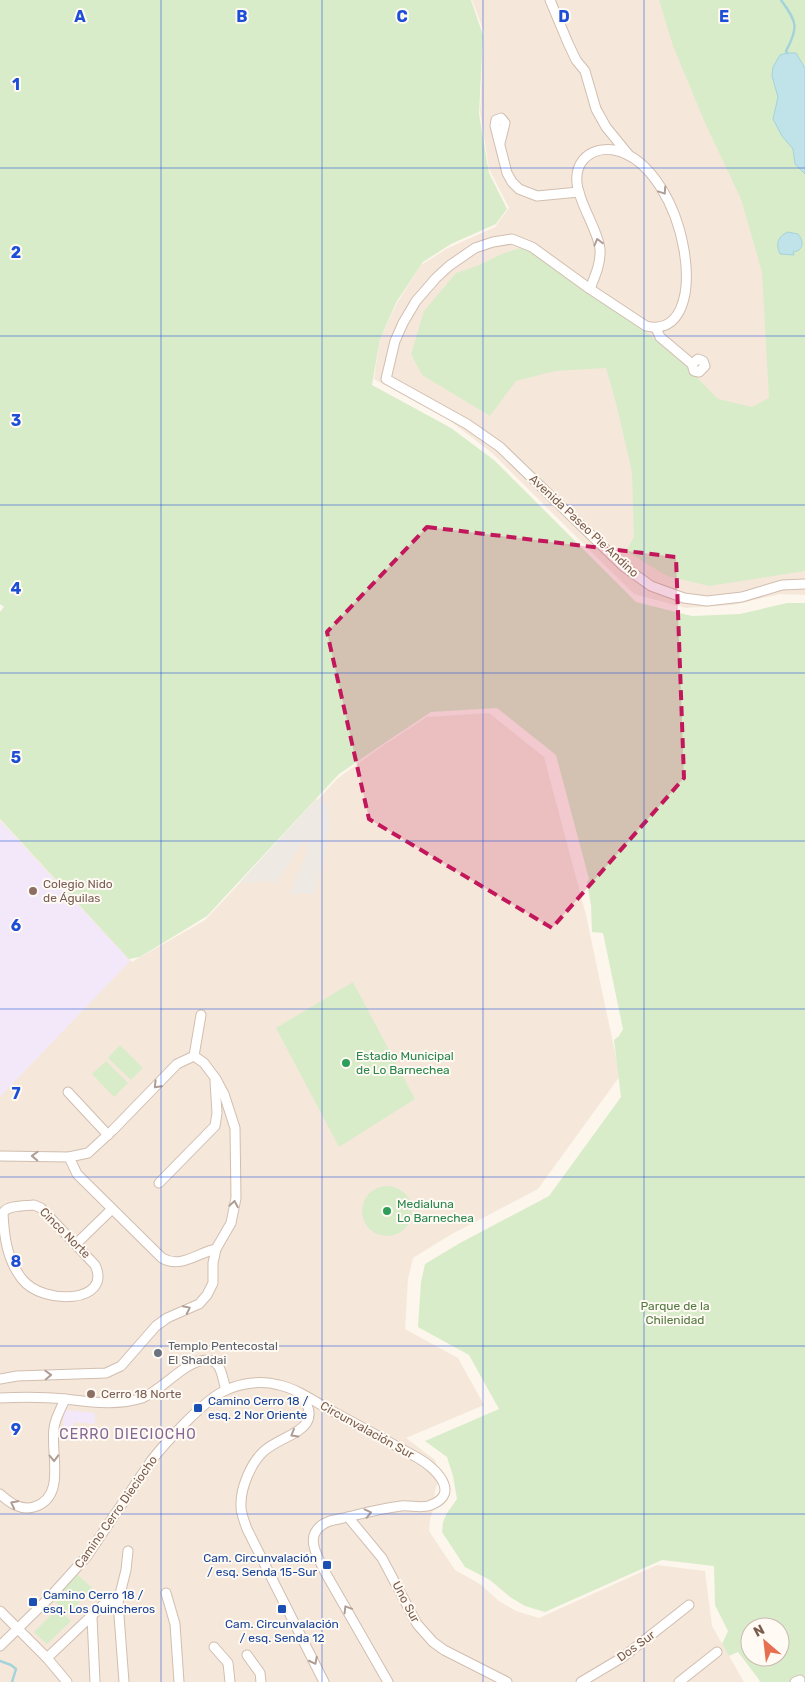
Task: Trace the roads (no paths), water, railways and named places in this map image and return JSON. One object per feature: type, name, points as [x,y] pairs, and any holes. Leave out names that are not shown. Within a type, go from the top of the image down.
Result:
[{"type":"street","points":[[550,0],[576,60],[585,71],[596,109],[606,127],[630,156],[649,173],[666,193],[675,213],[683,246],[686,278],[682,306],[672,321],[656,328],[641,324],[590,289],[599,265],[600,248],[579,192],[577,176],[579,167],[584,159],[596,151],[609,149],[615,145],[616,140]]},
{"type":"street","points":[[500,143],[507,173],[519,189],[536,196],[579,192]]},
{"type":"street","points":[[609,149],[630,156]]},
{"type":"street","name":"Avenida Paseo Pie Andino","points":[[590,289],[532,247],[512,239],[493,242],[475,248],[449,266],[416,301],[395,341],[386,379],[468,424],[500,447],[623,566],[651,586],[684,598],[707,601],[742,597],[782,584],[805,584]]},
{"type":"street","points":[[656,328],[660,337],[692,364]]},
{"type":"street","points":[[194,1056],[201,1015]]},
{"type":"street","points":[[0,1379],[17,1376],[106,1373],[121,1366],[134,1354],[156,1326],[167,1318],[198,1304],[207,1296],[213,1283],[213,1263],[216,1249],[231,1223],[236,1198],[235,1128],[224,1094],[215,1078],[204,1063],[194,1056]]},
{"type":"street","points":[[0,1156],[69,1157],[88,1153],[177,1064],[194,1056]]},
{"type":"street","points":[[159,1183],[215,1126],[217,1112],[215,1078]]},
{"type":"street","points":[[68,1092],[108,1135]]},
{"type":"street","points":[[69,1157],[77,1174],[158,1256],[166,1260],[180,1262],[216,1249]]},
{"type":"street","name":"Cinco Norte","points":[[37,1206],[76,1244],[97,1268],[98,1277],[95,1286],[88,1292],[73,1297],[61,1298],[43,1294],[26,1284],[15,1268],[7,1247],[3,1212],[8,1208],[37,1206]]},
{"type":"street","points":[[76,1244],[112,1209]]},
{"type":"street","points":[[0,1398],[65,1399],[97,1403],[121,1402],[142,1398],[188,1367],[203,1360],[215,1362],[220,1366],[226,1390]]},
{"type":"street","name":"Camino Cerro Dieciocho","points":[[0,1646],[50,1597],[87,1556],[111,1518],[158,1453],[210,1400],[226,1390],[250,1383],[271,1383],[300,1394]]},
{"type":"street","name":"Circunvalación Sur","points":[[300,1394],[424,1462],[437,1472],[443,1482],[445,1489],[442,1498],[430,1506],[395,1507],[332,1520],[321,1526],[314,1535],[314,1544],[325,1572],[388,1682]]},
{"type":"street","name":"Circunvalación Sur","points":[[300,1394],[309,1412],[306,1424],[298,1432],[267,1448],[256,1460],[249,1471],[241,1507],[247,1530],[324,1682]]},
{"type":"street","points":[[0,1494],[21,1508],[29,1508],[45,1502],[50,1495],[54,1485],[54,1428],[65,1399]]},
{"type":"street","name":"Uno Sur","points":[[348,1517],[382,1558],[417,1624],[433,1642],[444,1650],[507,1682]]},
{"type":"street","points":[[124,1682],[118,1602],[126,1570],[128,1551]]},
{"type":"street","points":[[166,1593],[175,1624],[179,1682]]},
{"type":"street","points":[[47,1658],[104,1603],[109,1601],[118,1602]]},
{"type":"street","name":"Dos Sur","points":[[581,1682],[623,1657],[689,1605]]},
{"type":"street","points":[[0,1611],[47,1658],[67,1682]]},
{"type":"street","points":[[92,1616],[95,1682]]},
{"type":"street","points":[[214,1648],[228,1662],[230,1682]]},
{"type":"street","points":[[679,1682],[717,1652]]},
{"type":"street","points":[[247,1655],[260,1673],[261,1682]]},
{"type":"water","points":[[796,53],[805,68],[805,174],[795,164],[793,149],[782,136],[773,119],[778,97],[772,76],[773,67],[780,55]]},
{"type":"water","points":[[788,232],[798,234],[801,240],[801,248],[793,252],[794,255],[780,254],[778,250],[778,241]]},
{"type":"waterway","points":[[781,0],[793,19],[794,25],[793,36],[786,51],[787,53]]},
{"type":"waterway","points":[[0,1661],[16,1669],[12,1682]]},
{"type":"place","name":"Colegio Nido de Águilas","points":[[33,891]]},
{"type":"place","name":"Estadio Municipal de Lo Barnechea","points":[[346,1063]]},
{"type":"place","name":"Medialuna Lo Barnechea","points":[[387,1211]]},
{"type":"place","name":"Templo Pentecostal El Shaddai","points":[[158,1353]]},
{"type":"place","name":"Cerro 18 Norte","points":[[91,1394]]},
{"type":"place","name":"Camino Cerro 18 / esq. 2 Nor Oriente","points":[[198,1408]]},
{"type":"place","name":"Cam. Circunvalación / esq. Senda 15-Sur","points":[[327,1565]]},
{"type":"place","name":"Camino Cerro 18 / esq. Los Quincheros","points":[[33,1602]]},
{"type":"place","name":"Cam. Circunvalación / esq. Senda 12","points":[[282,1609]]},
{"type":"district","name":"CERRO DIECIOCHO","points":[[128,1434]]},
{"type":"park label","name":"Parque de la Chilenidad","points":[[675,1313]]}]
